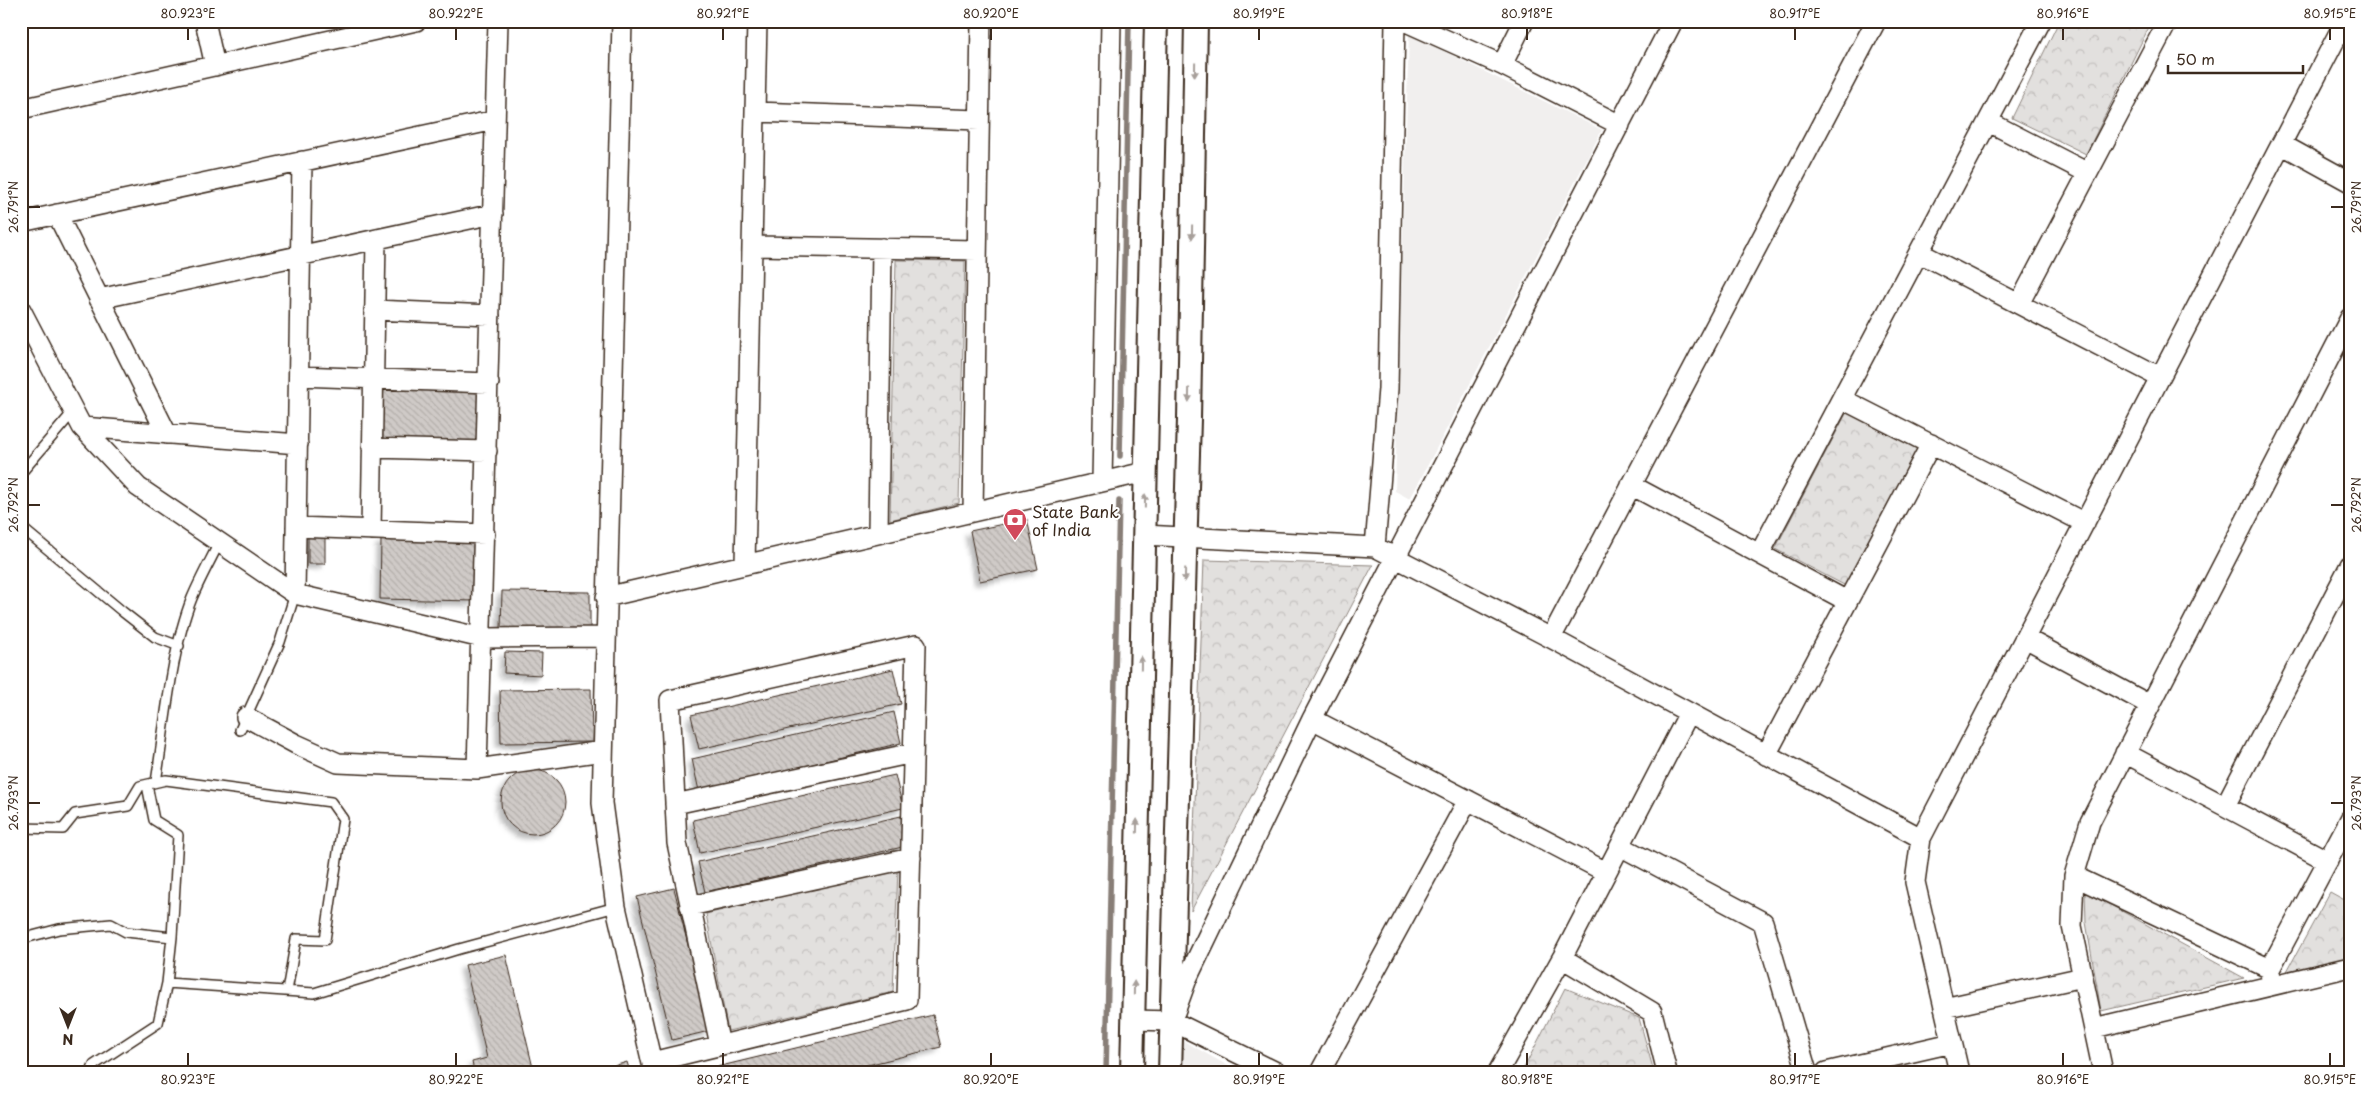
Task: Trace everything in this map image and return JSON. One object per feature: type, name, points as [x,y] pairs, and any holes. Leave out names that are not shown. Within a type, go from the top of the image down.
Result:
[{"type":"street","points":[[205,21],[215,66]]},
{"type":"street","points":[[21,109],[416,21]]},
{"type":"street","points":[[477,769],[498,21]]},
{"type":"street","points":[[622,21],[602,803],[616,907],[653,1067],[720,1046],[907,1000],[916,645],[670,700],[677,843],[720,1046]]},
{"type":"street","points":[[745,564],[757,21]]},
{"type":"street","points":[[973,511],[981,21]]},
{"type":"street","points":[[1102,481],[1111,21]]},
{"type":"street","points":[[1132,1072],[1156,21]]},
{"type":"street","points":[[1170,1072],[1186,536],[1196,21]]},
{"type":"street","points":[[1375,547],[1388,389],[1395,21]]},
{"type":"street","points":[[1404,21],[1502,65],[1620,126]]},
{"type":"street","points":[[1502,65],[1524,21]]},
{"type":"street","points":[[1172,1021],[1187,979],[1312,719],[1673,21]]},
{"type":"street","points":[[1551,638],[1876,21]]},
{"type":"street","points":[[1760,553],[2041,21]]},
{"type":"street","points":[[2020,304],[2168,21]]},
{"type":"street","points":[[1959,1072],[1915,882],[1921,838],[2281,144],[2346,25]]},
{"type":"street","points":[[754,112],[979,120]]},
{"type":"street","points":[[21,222],[495,120]]},
{"type":"street","points":[[1989,122],[2088,173]]},
{"type":"street","points":[[2281,144],[2350,182]]},
{"type":"street","points":[[295,594],[302,161]]},
{"type":"street","points":[[57,214],[167,434]]},
{"type":"street","points":[[99,299],[493,214]]},
{"type":"street","points":[[370,530],[376,239]]},
{"type":"street","points":[[752,246],[977,250]]},
{"type":"street","points":[[878,533],[882,248]]},
{"type":"street","points":[[1920,253],[2160,377]]},
{"type":"street","points":[[21,310],[78,420],[138,488],[295,594],[482,638],[605,637]]},
{"type":"street","points":[[374,310],[490,315]]},
{"type":"street","points":[[2103,1072],[2072,926],[2074,876],[2090,822],[2150,705],[2343,346],[2350,318]]},
{"type":"street","points":[[299,376],[489,383]]},
{"type":"street","points":[[1842,399],[2084,523]]},
{"type":"street","points":[[78,420],[167,434],[298,444]]},
{"type":"street","points":[[1766,755],[1930,444]]},
{"type":"street","points":[[372,448],[487,451]]},
{"type":"street","points":[[606,597],[1145,472]]},
{"type":"street","points":[[1631,485],[1760,553],[1847,602]]},
{"type":"street","points":[[296,527],[485,534]]},
{"type":"street","points":[[1144,536],[1186,536],[1375,547],[1551,638],[1921,838]]},
{"type":"street","points":[[2225,806],[2350,565]]},
{"type":"street","points":[[2024,638],[2150,705]]},
{"type":"street","points":[[1498,1072],[1562,958],[1689,713]]},
{"type":"street","points":[[1312,719],[1606,872]]},
{"type":"street","points":[[243,724],[296,744],[338,763],[477,769],[603,751]]},
{"type":"street","points":[[675,804],[913,753]]},
{"type":"street","points":[[2125,753],[2328,861]]},
{"type":"street","points":[[1320,1072],[1468,800]]},
{"type":"street","points":[[2270,978],[2350,819]]},
{"type":"street","points":[[1620,846],[1763,922],[1807,1072]]},
{"type":"street","points":[[690,906],[911,858]]},
{"type":"street","points":[[2074,876],[2270,978]]},
{"type":"street","points":[[1562,958],[1652,1012],[1667,1072]]},
{"type":"street","points":[[2094,1028],[2270,978],[2350,967]]},
{"type":"street","points":[[1944,1008],[2083,977]]},
{"type":"street","points":[[1133,1020],[1172,1021],[1276,1072]]},
{"type":"street","points":[[1826,1072],[1952,1043]]},
{"type":"lane","points":[[21,473],[78,420]]},
{"type":"lane","points":[[21,527],[122,612],[156,637],[179,646]]},
{"type":"lane","points":[[91,1072],[94,1065],[158,1022],[167,982],[172,937],[178,834],[154,820],[151,783],[179,646],[192,598],[219,543]]},
{"type":"lane","points":[[243,724],[280,642],[295,594]]},
{"type":"lane","points":[[21,828],[62,829],[75,814],[128,806],[140,786],[166,780],[331,802],[343,819],[325,940],[296,939],[288,992]]},
{"type":"lane","points":[[167,982],[314,993],[459,949],[616,907]]},
{"type":"lane","points":[[21,939],[59,929],[111,924],[126,932],[172,937]]},
{"type":"shaded area","points":[[1409,34],[1602,130],[1410,499],[1395,491]]},
{"type":"shaded area","points":[[1180,1039],[1239,1072],[1180,1072]]},
{"type":"green space","points":[[2059,21],[2152,21],[2086,154],[2012,118]]},
{"type":"green space","points":[[896,260],[965,261],[959,503],[890,520]]},
{"type":"green space","points":[[1848,410],[1921,449],[1848,587],[1775,549]]},
{"type":"green space","points":[[1204,560],[1373,565],[1191,911]]},
{"type":"green space","points":[[898,869],[893,992],[728,1031],[706,914]]},
{"type":"green space","points":[[2085,891],[2244,978],[2101,1011],[2086,922]]},
{"type":"green space","points":[[2330,892],[2350,903],[2350,958],[2286,973]]},
{"type":"green space","points":[[1565,988],[1639,1018],[1654,1072],[1522,1072]]},
{"type":"building","points":[[380,388],[482,391],[481,446],[379,444]]},
{"type":"building","points":[[1027,519],[1038,569],[980,581],[970,531]]},
{"type":"building","points":[[308,535],[325,535],[325,564],[308,564]]},
{"type":"building","points":[[381,540],[477,542],[475,601],[380,599]]},
{"type":"building","points":[[502,591],[590,592],[590,630],[501,629]]},
{"type":"building","points":[[505,652],[542,653],[541,675],[504,673]]},
{"type":"building","points":[[893,669],[901,704],[699,749],[691,715]]},
{"type":"building","points":[[591,689],[592,742],[501,743],[500,690]]},
{"type":"building","points":[[894,712],[901,743],[699,791],[692,759]]},
{"type":"building","points":[[527,770],[539,770],[556,779],[563,790],[565,802],[563,814],[556,825],[539,834],[527,834],[515,829],[506,820],[501,808],[501,796],[506,784],[515,775]]},
{"type":"building","points":[[895,775],[903,808],[700,853],[693,820]]},
{"type":"building","points":[[901,816],[907,846],[705,892],[698,862]]},
{"type":"building","points":[[674,888],[709,1031],[672,1040],[637,897]]},
{"type":"building","points":[[506,955],[534,1072],[474,1072],[472,1062],[487,1058],[465,965]]},
{"type":"building","points":[[933,1015],[941,1047],[839,1072],[696,1072]]},
{"type":"building","points":[[627,1062],[630,1072],[594,1072]]},
{"type":"waterway","points":[[1120,456],[1129,21]]},
{"type":"waterway","points":[[1106,1072],[1119,501]]},
{"type":"place","name":"State Bank of India","points":[[1015,541]]}]
